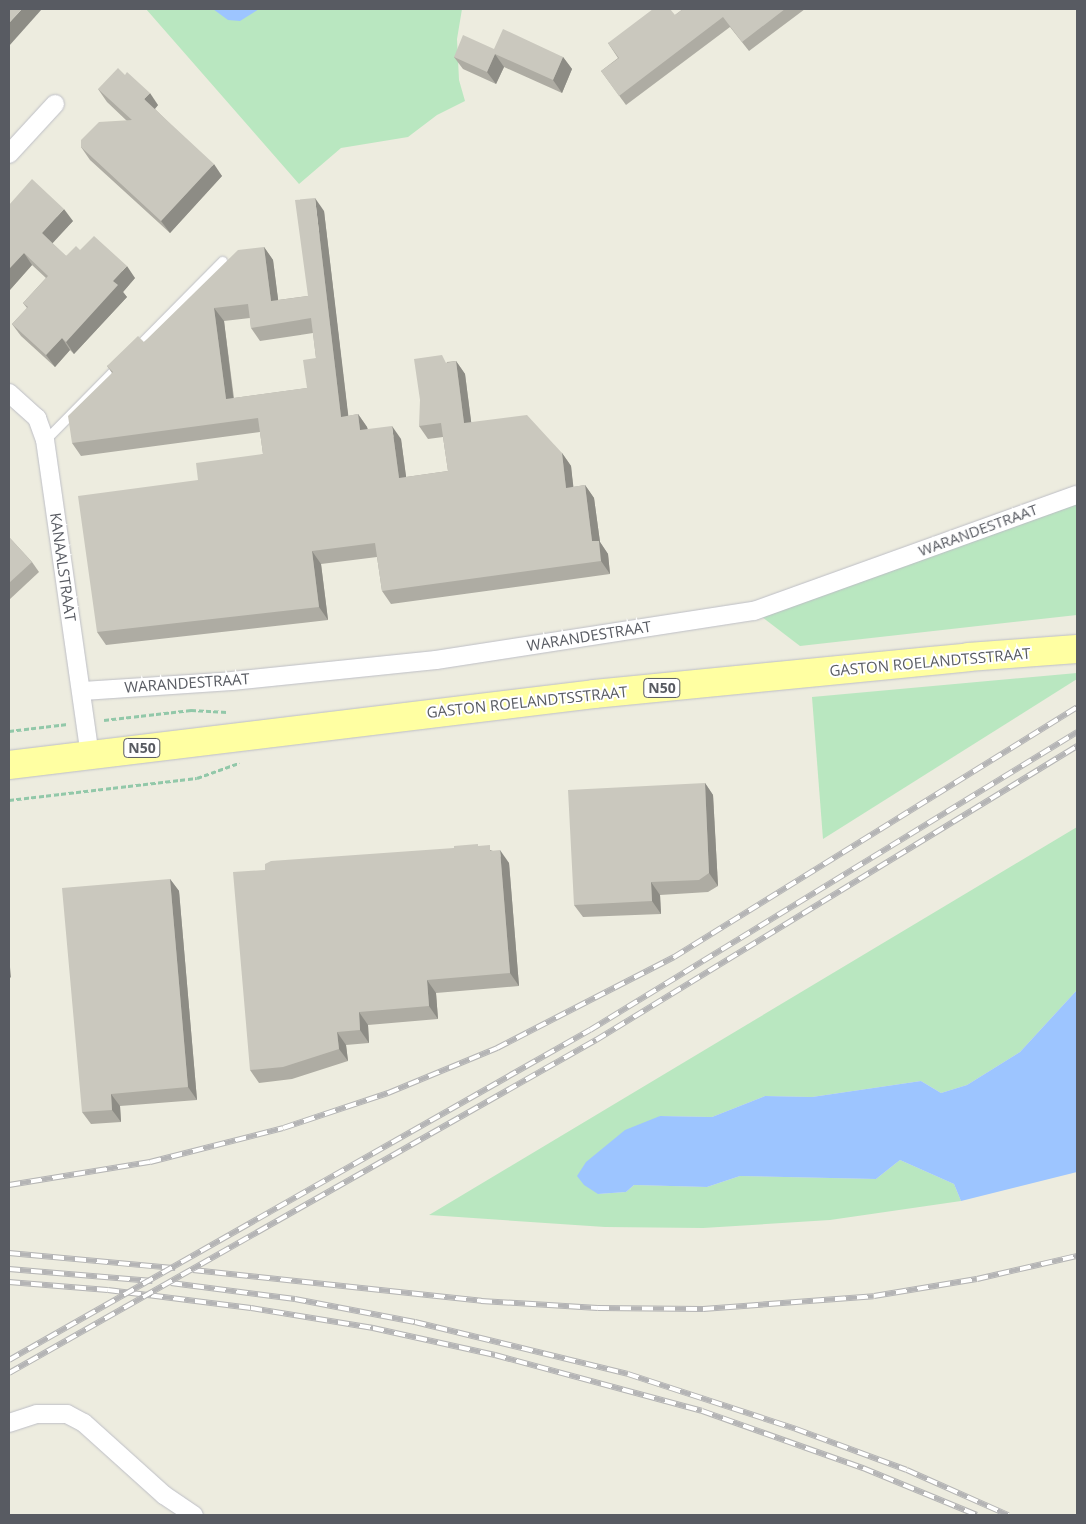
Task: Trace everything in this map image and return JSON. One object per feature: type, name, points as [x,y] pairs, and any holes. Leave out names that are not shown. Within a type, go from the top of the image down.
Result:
[{"type":"main road","name":"GASTON ROELANDTSSTRAAT","points":[[9,764],[594,694],[1077,649]]},
{"type":"street","points":[[9,154],[54,104]]},
{"type":"street","name":"KANAALSTRAAT","points":[[9,393],[36,418],[45,440],[90,754]]},
{"type":"street","name":"WARANDESTRAAT","points":[[82,691],[232,681],[436,660],[754,611],[1077,495]]},
{"type":"street","points":[[9,1424],[37,1414],[67,1414],[84,1423],[164,1495],[194,1515]]},
{"type":"lane","points":[[45,440],[222,261]]},
{"type":"green space","points":[[146,9],[462,9],[457,39],[459,80],[465,101],[437,115],[408,137],[341,148],[299,184]]},
{"type":"green space","points":[[1077,495],[1077,615],[800,646],[754,611]]},
{"type":"green space","points":[[1077,673],[1077,679],[823,839],[812,697]]},
{"type":"green space","points":[[1077,827],[1077,990],[1020,1052],[967,1085],[941,1093],[921,1081],[812,1097],[765,1096],[712,1117],[660,1116],[598,1194],[626,1192],[634,1185],[707,1187],[740,1176],[876,1179],[900,1160],[954,1184],[961,1201],[830,1220],[703,1228],[605,1227],[429,1215]]},
{"type":"water","points":[[213,9],[259,9],[240,21],[228,20]]},
{"type":"water","points":[[1077,990],[1077,1172],[961,1201],[954,1184],[900,1160],[876,1179],[740,1176],[707,1187],[634,1185],[626,1192],[598,1194],[584,1185],[577,1176],[586,1162],[625,1130],[660,1116],[712,1117],[765,1096],[812,1097],[921,1081],[941,1093],[967,1085],[1020,1052]]},
{"type":"building","points":[[9,9],[22,9],[9,23]]},
{"type":"building","points":[[653,9],[670,9],[675,15],[683,9],[785,9],[742,42],[723,17],[619,96],[601,71],[619,58],[608,43]]},
{"type":"building","points":[[503,29],[563,57],[553,80],[495,54],[487,72],[454,57],[463,35],[494,49]]},
{"type":"building","points":[[118,68],[125,75],[127,72],[150,93],[144,99],[214,164],[161,221],[81,147],[81,140],[99,122],[132,120],[98,89]]},
{"type":"building","points":[[32,179],[64,209],[42,233],[66,256],[76,246],[80,250],[94,236],[127,266],[113,281],[118,285],[66,342],[62,338],[46,355],[12,324],[28,307],[23,303],[48,276],[24,253],[9,269],[9,205]]},
{"type":"building","points":[[315,198],[341,417],[358,414],[360,430],[392,426],[399,478],[448,471],[441,423],[419,426],[420,400],[414,359],[442,355],[446,363],[456,361],[464,423],[527,415],[562,453],[566,488],[585,485],[592,541],[599,541],[601,561],[382,591],[375,543],[312,551],[319,607],[97,632],[78,496],[198,480],[196,463],[263,454],[258,418],[72,443],[68,416],[113,372],[107,366],[138,336],[144,342],[238,250],[264,247],[271,301],[308,296],[295,200]],"holes":[[[248,304],[251,328],[311,318],[316,358],[303,360],[307,388],[226,399],[214,308]]]},
{"type":"building","points":[[9,537],[32,562],[9,583]]},
{"type":"building","points":[[705,783],[709,873],[699,880],[651,882],[652,901],[574,905],[568,790]]},
{"type":"building","points":[[478,844],[478,846],[490,845],[490,851],[500,850],[510,973],[427,980],[429,1006],[359,1012],[360,1030],[337,1032],[339,1049],[283,1067],[250,1070],[233,872],[265,870],[265,864],[271,861],[454,848],[454,846]]},
{"type":"building","points":[[170,879],[188,1087],[111,1094],[112,1110],[82,1112],[62,888]]},
{"type":"railway","points":[[9,1185],[150,1162],[283,1128],[388,1093],[497,1048],[674,957],[1077,707]]},
{"type":"railway","points":[[9,1360],[590,1030],[1077,732]]},
{"type":"railway","points":[[9,1373],[596,1040],[1077,746]]},
{"type":"railway","points":[[9,1253],[175,1268]]},
{"type":"railway","points":[[193,1270],[481,1301],[598,1308],[703,1309],[874,1296],[977,1279],[1077,1256]]},
{"type":"railway","points":[[9,1269],[153,1281]]},
{"type":"railway","points":[[9,1282],[108,1290],[251,1308],[373,1328],[495,1355],[702,1411],[863,1468],[977,1515]]},
{"type":"railway","points":[[171,1283],[295,1299],[415,1322],[628,1374],[796,1429],[907,1470],[1008,1515]]}]
